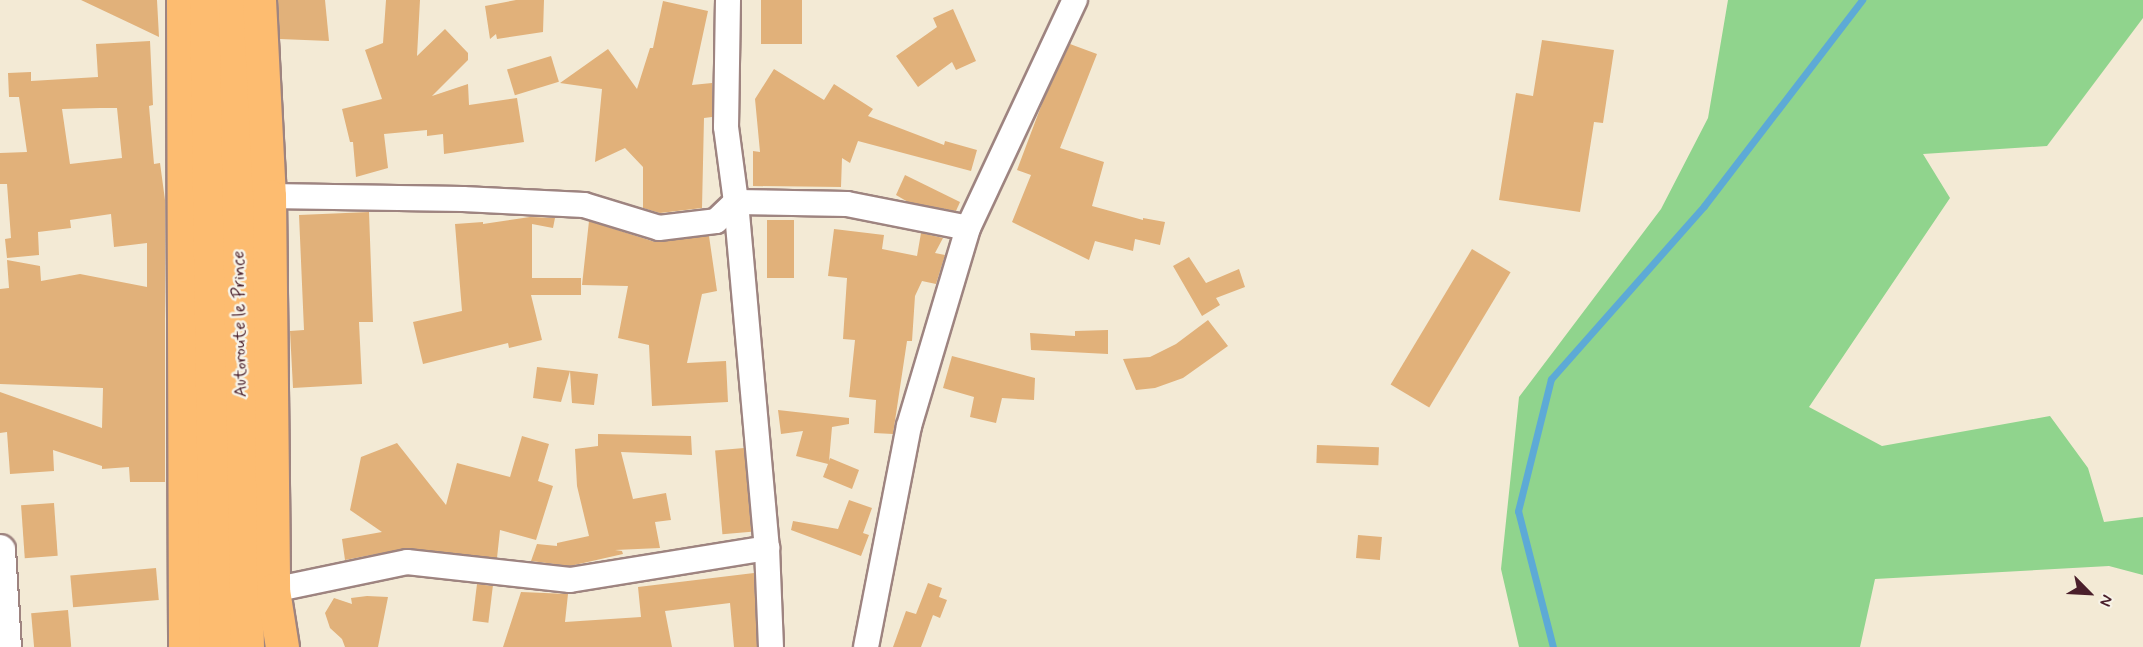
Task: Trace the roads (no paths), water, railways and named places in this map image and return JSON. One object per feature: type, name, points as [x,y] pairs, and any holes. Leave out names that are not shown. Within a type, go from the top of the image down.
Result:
[{"type":"main road","points":[[183,0],[186,647]]},
{"type":"main road","name":"Autoroute le Prince","points":[[206,0],[223,182],[247,647]]},
{"type":"main road","name":"Autoroute le Prince","points":[[216,647],[223,182],[235,0]]},
{"type":"main road","points":[[259,0],[269,196],[273,590],[282,647]]},
{"type":"street","points":[[728,0],[726,127],[736,202],[767,548],[771,647]]},
{"type":"street","points":[[866,647],[909,426],[968,228],[1075,0]]},
{"type":"street","points":[[269,196],[463,199],[584,205],[659,228],[716,221],[736,202],[847,204],[968,228]]},
{"type":"street","points":[[273,590],[407,562],[570,580],[767,548]]},
{"type":"street","points":[[0,550],[6,647]]},
{"type":"waterway","points":[[1553,647],[1518,511],[1551,379],[1704,206],[1862,0]]}]
